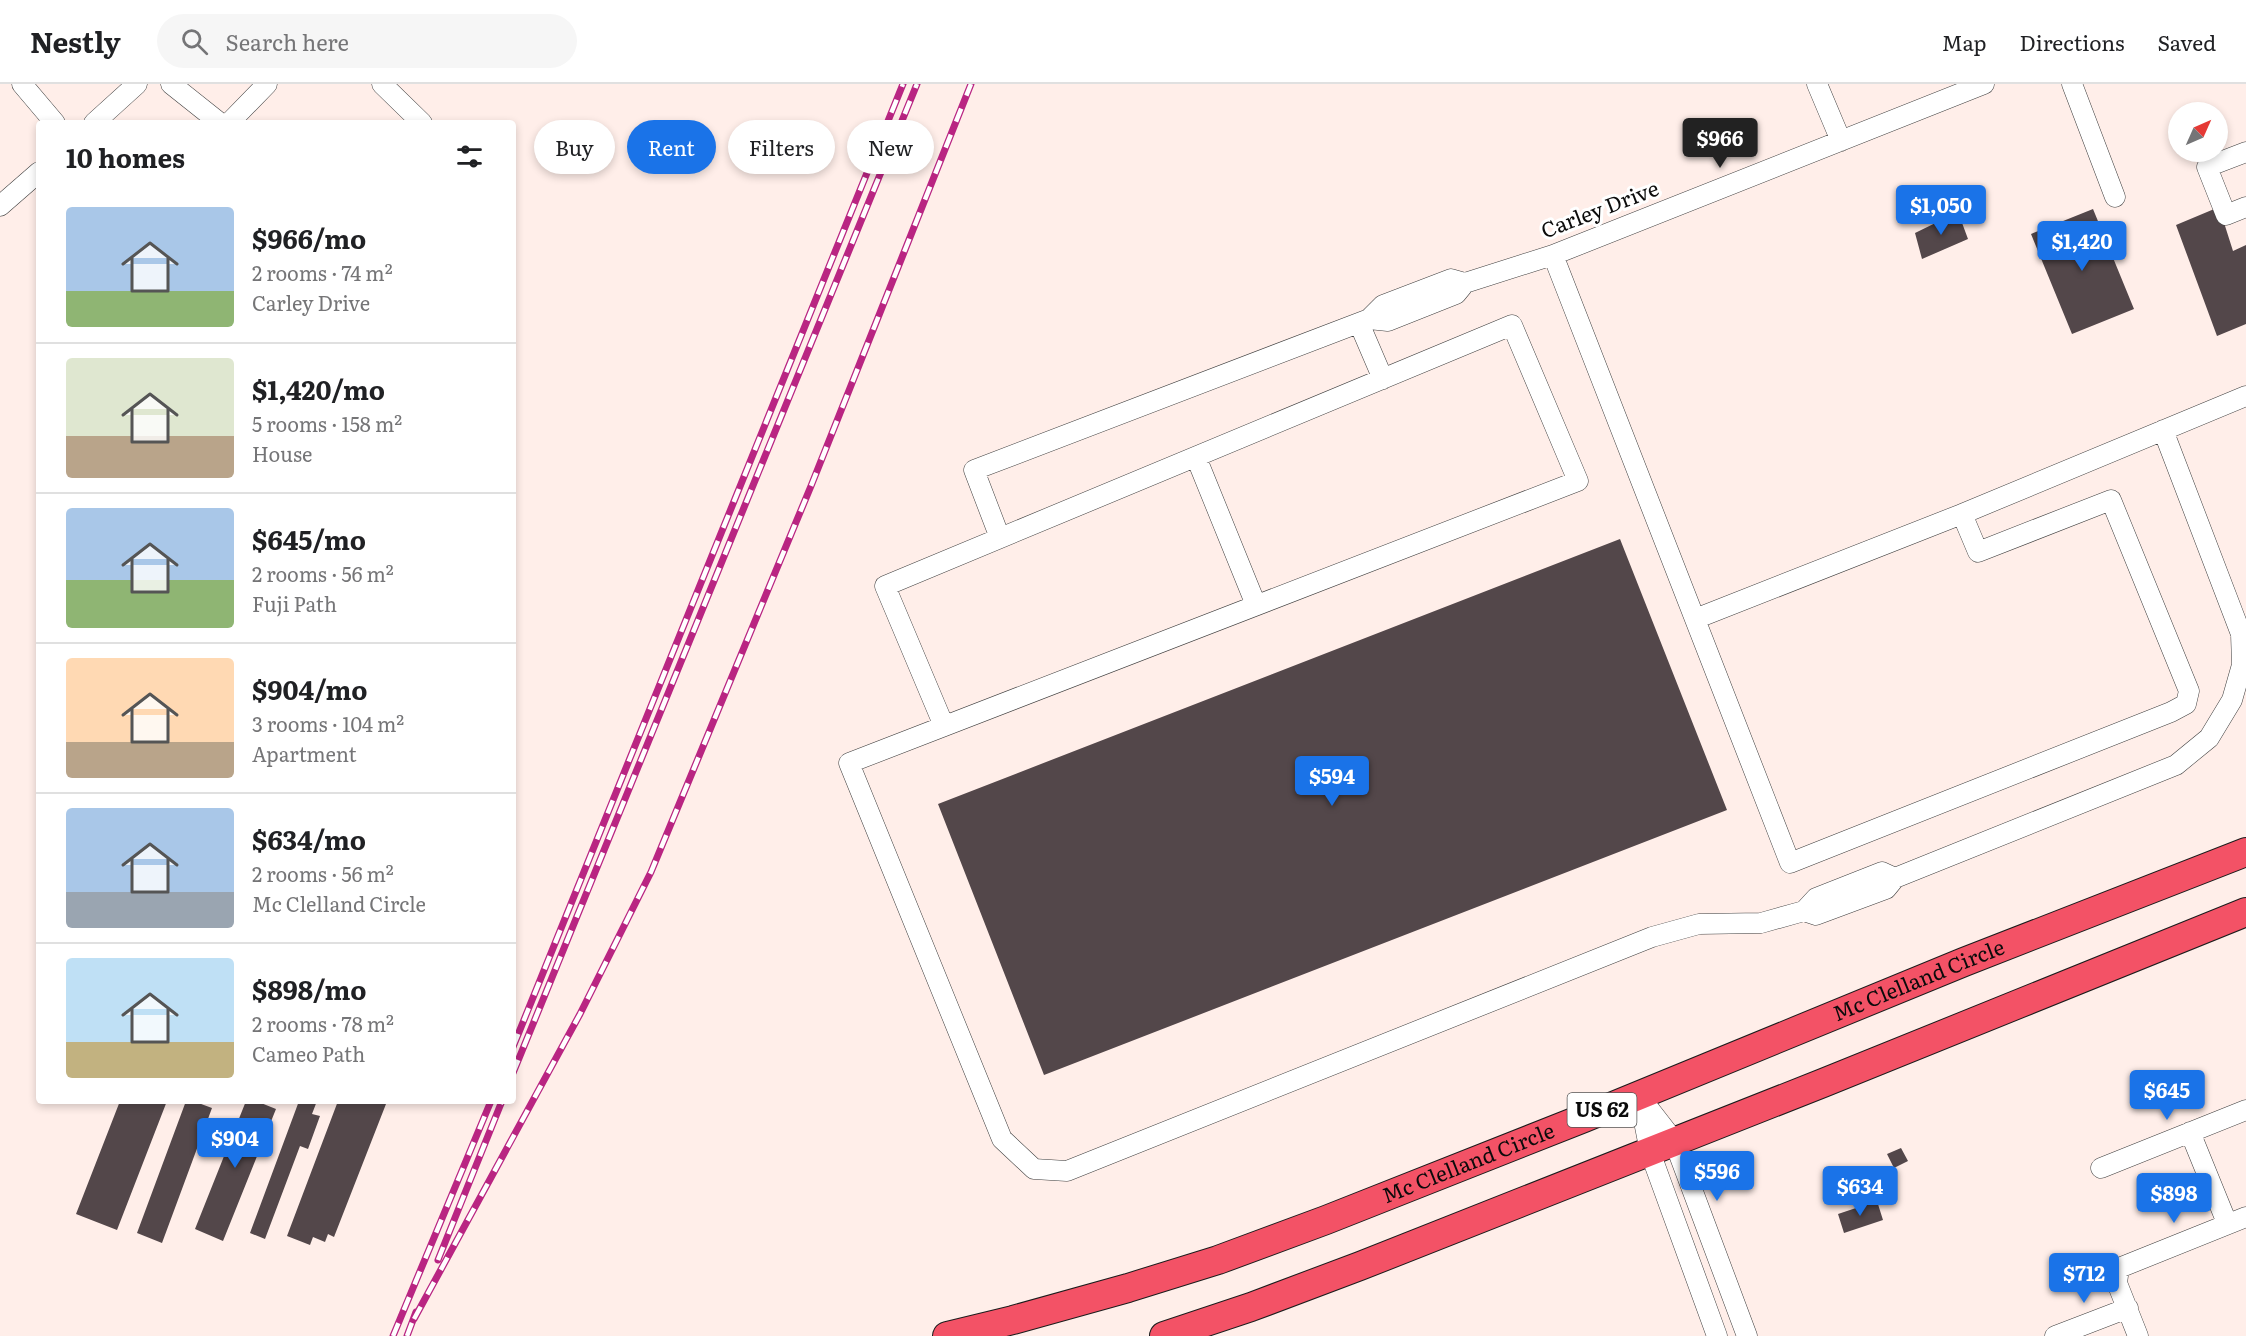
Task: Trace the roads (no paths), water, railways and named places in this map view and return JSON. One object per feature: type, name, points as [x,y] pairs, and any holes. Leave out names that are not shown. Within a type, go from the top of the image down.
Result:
[{"type":"highway","name":"Mc Clelland Circle","points":[[948,1336],[1128,1288],[1218,1260],[1326,1220],[2246,852]]},
{"type":"highway","name":"US 62","points":[[1164,1336],[1360,1266],[2246,912]]},
{"type":"street","points":[[22,84],[52,120]]},
{"type":"street","points":[[97,120],[137,84]]},
{"type":"street","points":[[171,84],[216,120]]},
{"type":"street","points":[[232,120],[267,84]]},
{"type":"street","points":[[382,84],[419,120]]},
{"type":"street","points":[[1817,84],[1841,141]]},
{"type":"street","points":[[2072,84],[2115,197]]},
{"type":"street","name":"Carley Drive","points":[[1000,538],[974,470],[1364,321],[1383,305],[1451,279],[1465,283],[1552,255],[1978,85]]},
{"type":"street","points":[[2246,152],[2207,167],[2226,215],[2246,207]]},
{"type":"street","points":[[0,206],[36,175]]},
{"type":"street","points":[[1552,255],[1790,863],[2171,712],[2186,704],[2189,691],[2111,500],[1978,552],[1962,514]]},
{"type":"street","points":[[1364,321],[1383,379]]},
{"type":"street","points":[[944,726],[885,586],[1512,325],[1578,481],[849,763],[1002,1139],[1034,1169],[1067,1171],[1652,938],[1699,924],[1761,923],[1804,911],[1816,898],[1882,872],[1895,878],[2176,765],[2210,738],[2232,700],[2242,665],[2241,634],[2163,430]]},
{"type":"street","points":[[1695,619],[1962,514],[2246,396]]},
{"type":"street","points":[[1196,457],[1256,605]]},
{"type":"street","points":[[1639,1096],[1747,1336]]},
{"type":"street","points":[[2101,1168],[2246,1110]]},
{"type":"street","points":[[2139,1336],[2117,1282],[2119,1268],[2237,1220],[2190,1132]]},
{"type":"street","points":[[1662,1147],[1716,1336]]},
{"type":"street","points":[[2055,1336],[2128,1308]]},
{"type":"railway","points":[[516,1040],[903,84]]},
{"type":"railway","points":[[516,1066],[917,84]]},
{"type":"railway","points":[[414,1319],[580,1014],[651,872],[811,486],[971,84]]},
{"type":"railway","points":[[393,1336],[490,1104]]},
{"type":"railway","points":[[438,1260],[501,1104]]},
{"type":"railway","points":[[407,1336],[416,1312]]}]
